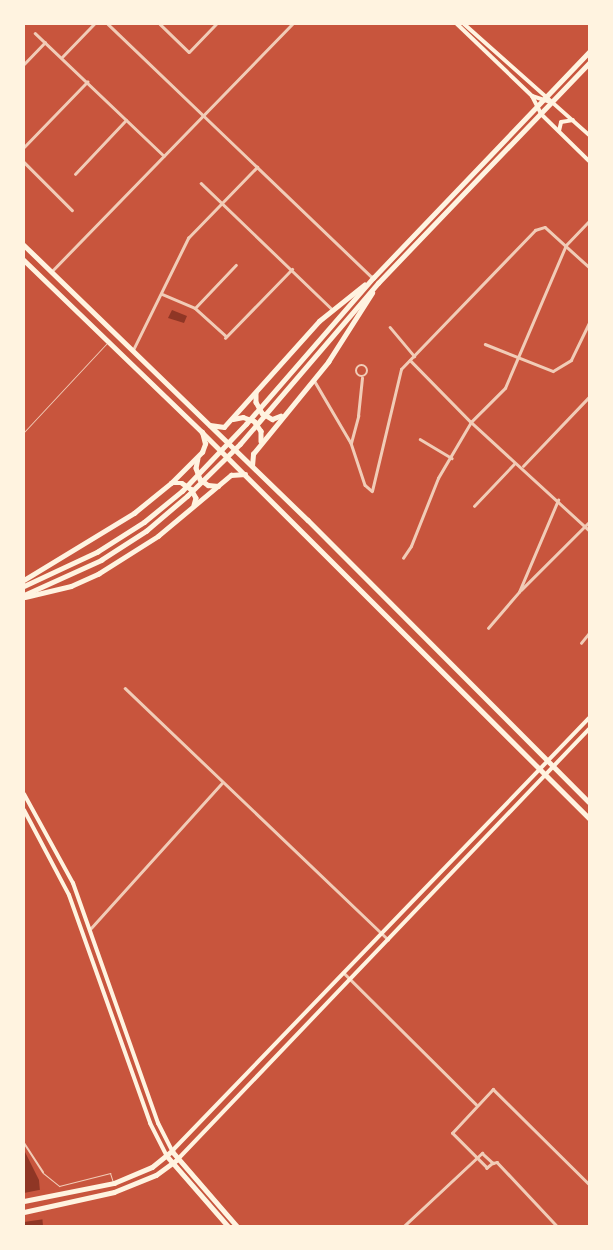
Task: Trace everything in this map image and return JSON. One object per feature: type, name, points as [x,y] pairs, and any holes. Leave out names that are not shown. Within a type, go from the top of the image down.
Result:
[{"type":"main road","points":[[456,24],[532,96],[541,114],[589,161]]},
{"type":"main road","points":[[464,24],[544,100]]},
{"type":"main road","points":[[24,586],[50,576],[119,538],[182,491],[246,424],[372,278],[589,52]]},
{"type":"main road","points":[[24,596],[112,553],[175,508],[240,444],[346,318],[378,283],[589,63]]},
{"type":"main road","points":[[532,96],[552,102],[589,135]]},
{"type":"main road","points":[[541,114],[544,100]]},
{"type":"main road","points":[[559,132],[561,122],[573,120]]},
{"type":"main road","points":[[24,245],[332,544],[589,802]]},
{"type":"main road","points":[[24,260],[202,432],[589,818]]},
{"type":"main road","points":[[210,425],[220,428],[232,419],[330,308],[372,278]]},
{"type":"main road","points":[[252,466],[252,457],[260,444],[342,343],[378,283]]},
{"type":"main road","points":[[66,302],[74,294]]},
{"type":"main road","points":[[256,392],[256,402],[262,413],[272,419],[282,415]]},
{"type":"main road","points":[[232,419],[243,416],[256,424],[262,434],[260,444]]},
{"type":"main road","points":[[24,580],[134,513],[171,483],[198,457],[205,444],[202,432]]},
{"type":"main road","points":[[198,457],[196,468],[200,478],[208,485],[218,486]]},
{"type":"main road","points":[[24,596],[71,586],[98,574],[137,550],[192,508],[230,475],[244,474]]},
{"type":"main road","points":[[171,483],[191,489],[196,498],[192,508]]},
{"type":"main road","points":[[324,553],[332,544]]},
{"type":"main road","points":[[467,696],[472,694],[475,687]]},
{"type":"main road","points":[[24,1202],[114,1183],[146,1170],[167,1156],[589,718]]},
{"type":"main road","points":[[24,1212],[70,1203],[134,1185],[178,1159],[589,729]]},
{"type":"main road","points":[[24,794],[65,865],[90,928],[158,1123],[178,1159],[237,1226]]},
{"type":"main road","points":[[24,810],[70,895],[150,1123],[172,1164],[228,1226]]},
{"type":"street","points":[[62,57],[94,24]]},
{"type":"street","points":[[108,24],[204,114],[372,278]]},
{"type":"street","points":[[160,24],[190,52],[216,24]]},
{"type":"street","points":[[51,272],[292,24]]},
{"type":"street","points":[[34,33],[62,57],[164,156]]},
{"type":"street","points":[[24,64],[45,42]]},
{"type":"street","points":[[24,147],[88,82]]},
{"type":"street","points":[[75,174],[126,120]]},
{"type":"street","points":[[24,162],[72,210]]},
{"type":"street","points":[[132,350],[162,294],[188,238],[257,167]]},
{"type":"street","points":[[201,183],[223,202],[330,308]]},
{"type":"street","points":[[402,558],[412,546],[438,478],[452,458],[471,422],[505,388],[520,358],[566,245],[589,221]]},
{"type":"street","points":[[313,379],[320,386],[351,443],[365,485],[374,490],[401,370],[537,228],[544,227],[589,267]]},
{"type":"street","points":[[195,308],[236,265]]},
{"type":"street","points":[[162,294],[195,308],[225,337],[292,270]]},
{"type":"street","points":[[485,344],[554,370],[571,360],[589,323]]},
{"type":"street","points":[[390,327],[414,356]]},
{"type":"street","points":[[410,360],[514,463],[522,466],[589,530]]},
{"type":"street","points":[[359,364],[367,367],[366,378],[362,378],[357,376],[359,364]]},
{"type":"street","points":[[351,443],[358,416],[362,378]]},
{"type":"street","points":[[522,466],[589,396]]},
{"type":"street","points":[[420,439],[452,458]]},
{"type":"street","points":[[474,506],[514,463]]},
{"type":"street","points":[[519,592],[558,500]]},
{"type":"street","points":[[488,628],[519,592],[589,522]]},
{"type":"street","points":[[581,642],[589,633]]},
{"type":"street","points":[[125,688],[388,938]]},
{"type":"street","points":[[90,928],[222,782]]},
{"type":"street","points":[[344,973],[476,1104]]},
{"type":"street","points":[[557,1226],[497,1162],[487,1168],[452,1133],[476,1104],[492,1089],[495,1090],[589,1184]]},
{"type":"street","points":[[24,1143],[43,1172]]},
{"type":"street","points":[[404,1226],[482,1152],[493,1164]]},
{"type":"lane","points":[[24,432],[108,342]]},
{"type":"lane","points":[[43,1172],[58,1186],[110,1173],[114,1183]]},
{"type":"shaded area","points":[[172,310],[187,316],[184,323],[168,318]]},
{"type":"shaded area","points":[[24,1150],[39,1180],[43,1226],[24,1226]]},
{"type":"pier","points":[[44,1189],[45,1219],[24,1222],[24,1193]]}]
